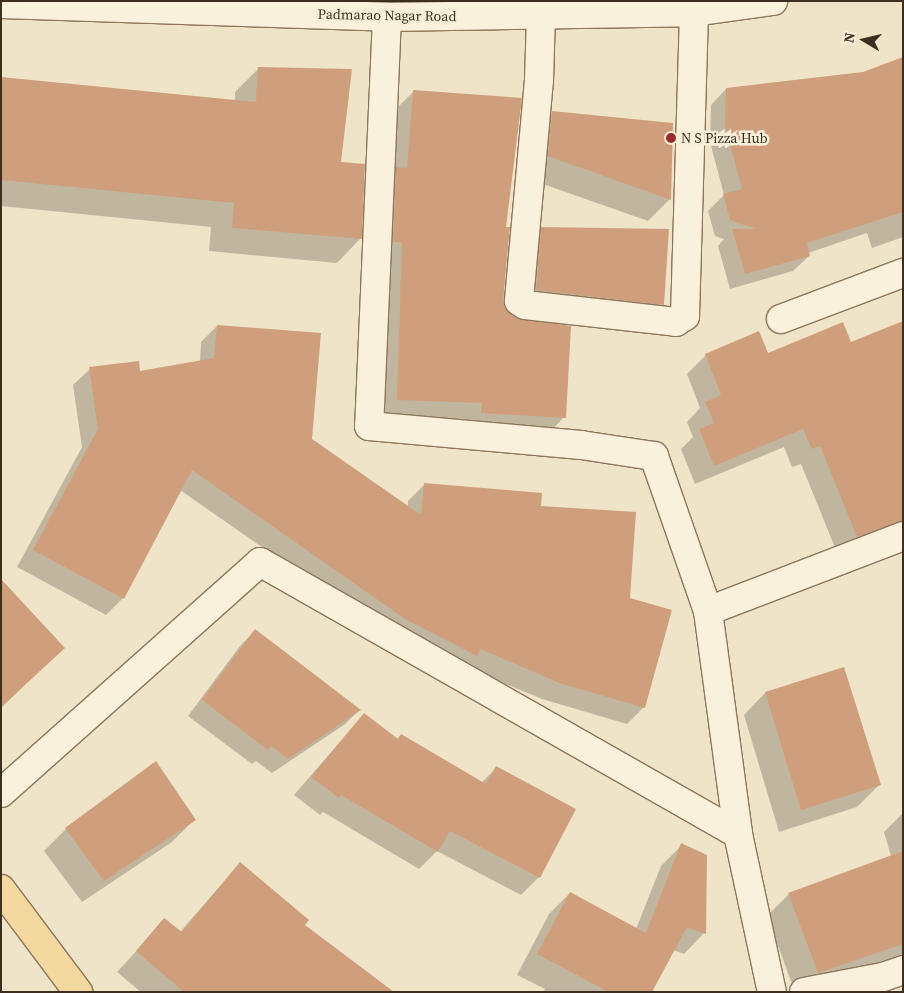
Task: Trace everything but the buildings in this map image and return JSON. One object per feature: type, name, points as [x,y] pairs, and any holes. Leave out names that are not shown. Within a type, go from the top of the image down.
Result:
[{"type":"main road","points":[[1,889],[78,992]]},
{"type":"street","name":"Padmarao Nagar Road","points":[[1,4],[144,5],[387,16],[541,14],[710,7],[773,1]]},
{"type":"street","points":[[541,14],[539,80],[519,301],[526,305],[676,322],[685,316],[710,7]]},
{"type":"street","points":[[387,16],[369,426],[581,445],[654,456],[708,611],[738,834],[772,992]]},
{"type":"street","points":[[781,319],[903,273]]},
{"type":"street","points":[[708,611],[903,536]]},
{"type":"street","points":[[1,793],[260,562],[738,834]]},
{"type":"street","points":[[804,992],[903,970]]},
{"type":"place","name":"N S Pizza Hub","points":[[671,138]]}]
